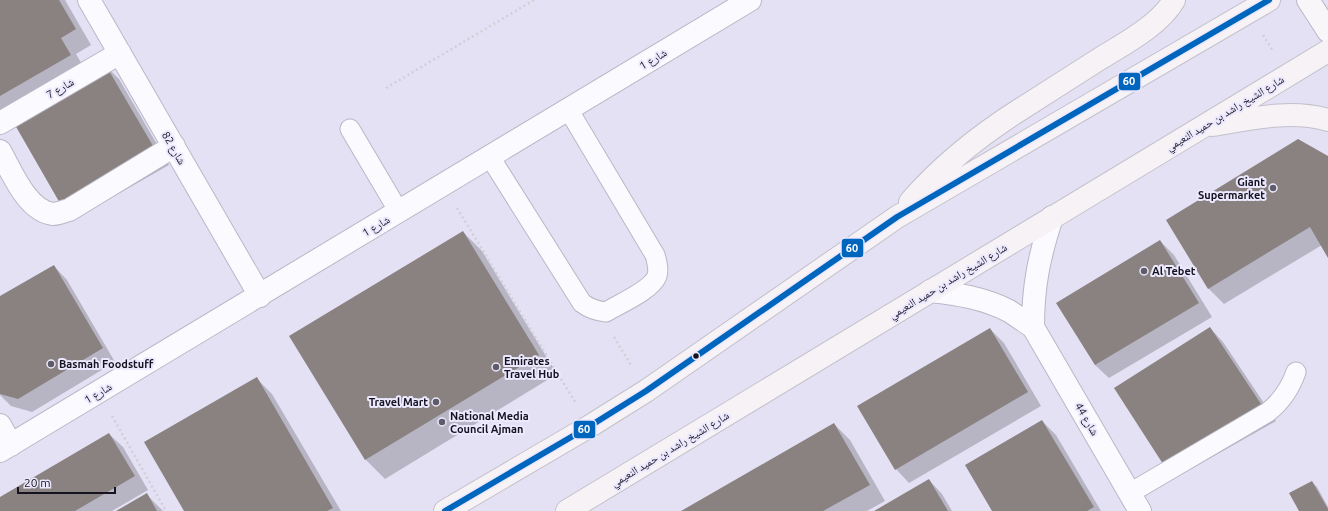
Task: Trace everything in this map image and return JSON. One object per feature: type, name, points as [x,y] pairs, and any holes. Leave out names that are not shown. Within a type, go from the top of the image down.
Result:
[{"type":"main road","points":[[897,217],[924,186],[985,133],[1146,30],[1171,6],[1174,0]]},
{"type":"main road","points":[[445,511],[590,426],[646,390],[897,217],[1269,0]]},
{"type":"main road","points":[[1308,0],[1328,31]]},
{"type":"main road","name":"شارع الشيخ راشد بن حميد النعيمي","points":[[567,511],[1328,51]]},
{"type":"main road","points":[[1203,126],[1290,115],[1328,120]]},
{"type":"street","name":"شارع 82","points":[[89,0],[260,296]]},
{"type":"street","name":"شارع 1","points":[[6,448],[750,0]]},
{"type":"street","name":"شارع 7","points":[[0,123],[120,53]]},
{"type":"street","points":[[0,151],[28,200],[40,210],[54,214],[69,210],[174,146]]},
{"type":"street","points":[[1033,327],[1033,299],[1037,271],[1043,244],[1052,217]]},
{"type":"street","name":"شارع 44","points":[[930,291],[958,294],[984,300],[1010,312],[1033,327],[1135,502]]},
{"type":"street","points":[[0,425],[6,448]]},
{"type":"lane","points":[[490,157],[582,303],[590,309],[606,312],[648,288],[657,276],[658,265],[655,255],[568,109]]},
{"type":"lane","points":[[350,130],[399,212]]},
{"type":"lane","points":[[1135,502],[1268,412],[1284,397],[1292,385],[1296,372]]},
{"type":"path","points":[[386,88],[534,0]]},
{"type":"path","points":[[443,185],[590,426]]},
{"type":"path","points":[[598,311],[646,390]]},
{"type":"path","points":[[99,393],[166,511]]},
{"type":"building","points":[[0,0],[59,0],[76,29],[61,38],[71,55],[0,96]]},
{"type":"building","points":[[105,64],[156,151],[61,205],[11,118]]},
{"type":"building","name":"Giant Supermarket","points":[[1298,139],[1328,156],[1328,258],[1310,227],[1208,289],[1166,220]]},
{"type":"building","points":[[463,231],[539,355],[365,460],[289,336]]},
{"type":"building","name":"Al Tebet","points":[[1160,240],[1199,303],[1095,365],[1056,303]]},
{"type":"building","points":[[54,265],[103,348],[18,399],[0,394],[0,296]]},
{"type":"building","points":[[1210,327],[1263,407],[1163,464],[1114,388]]},
{"type":"building","points":[[990,328],[1028,392],[895,470],[857,406]]},
{"type":"building","points":[[257,377],[333,508],[327,511],[184,511],[144,442]]},
{"type":"building","points":[[1042,420],[1094,507],[1087,511],[992,511],[965,465]]},
{"type":"building","points":[[834,423],[870,485],[823,511],[681,511]]},
{"type":"building","points":[[109,433],[135,476],[75,511],[0,511],[0,497]]},
{"type":"building","points":[[929,479],[948,511],[874,511]]},
{"type":"building","points":[[1312,481],[1328,511],[1299,511],[1289,493]]},
{"type":"building","points":[[147,493],[157,511],[116,511]]},
{"type":"transit line","name":"60","points":[[445,511],[590,426],[646,391],[897,217],[1269,0]]},
{"type":"place","name":"Giant Supermarket","points":[[1273,188]]},
{"type":"place","name":"Al Tebet","points":[[1144,271]]},
{"type":"place","name":"Basmah Foodstuff","points":[[51,364]]},
{"type":"place","name":"Emirates Travel Hub","points":[[496,367]]},
{"type":"place","name":"Travel Mart","points":[[436,402]]},
{"type":"place","name":"National Media Council Ajman","points":[[442,422]]}]
